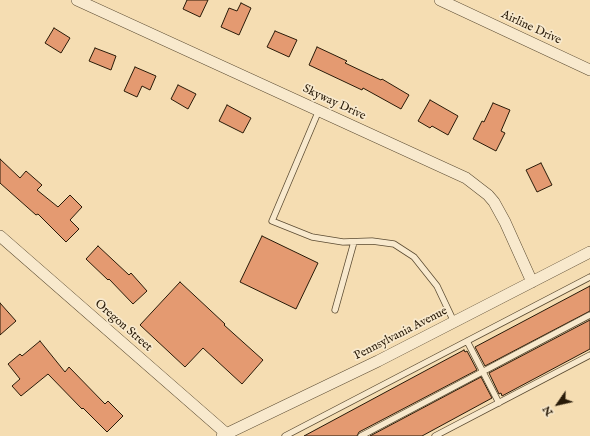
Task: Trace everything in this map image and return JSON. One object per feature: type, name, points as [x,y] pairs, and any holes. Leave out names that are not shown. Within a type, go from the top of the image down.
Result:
[{"type":"street","name":"Skyway Drive","points":[[77,0],[466,178],[488,195],[494,202],[505,222],[532,282]]},
{"type":"street","name":"Airline Drive","points":[[440,0],[590,70]]},
{"type":"street","name":"Oregon Street","points":[[0,236],[226,435]]},
{"type":"street","name":"Pennsylvania Avenue","points":[[226,435],[378,361],[590,252]]},
{"type":"lane","points":[[319,110],[272,221],[312,237],[343,242],[372,241],[394,244],[414,258],[437,286],[454,322]]},
{"type":"lane","points":[[334,310],[354,242]]},
{"type":"lane","points":[[285,436],[590,277]]},
{"type":"lane","points":[[361,436],[590,315]]},
{"type":"lane","points":[[467,341],[499,403]]},
{"type":"lane","points":[[435,436],[590,355]]},
{"type":"building","points":[[187,0],[208,0],[200,17],[183,9]]},
{"type":"building","points":[[241,3],[251,8],[239,35],[221,27],[229,8],[237,11]]},
{"type":"building","points":[[54,28],[70,38],[61,53],[45,43]]},
{"type":"building","points":[[275,31],[297,40],[289,57],[267,47]]},
{"type":"building","points":[[317,47],[347,61],[345,63],[381,80],[382,79],[409,95],[401,109],[363,88],[362,90],[309,65]]},
{"type":"building","points":[[95,48],[116,56],[111,70],[89,61]]},
{"type":"building","points":[[135,67],[156,76],[150,90],[142,86],[137,97],[124,91]]},
{"type":"building","points":[[178,85],[196,94],[188,109],[171,99]]},
{"type":"building","points":[[430,100],[458,116],[448,135],[432,126],[430,128],[418,121]]},
{"type":"building","points":[[493,103],[510,110],[501,131],[505,133],[496,151],[473,139],[482,121],[484,122]]},
{"type":"building","points":[[227,105],[251,118],[243,133],[219,121]]},
{"type":"building","points":[[0,159],[20,178],[26,171],[42,185],[37,190],[58,207],[70,195],[82,207],[70,220],[79,229],[66,242],[38,214],[36,215],[0,183]]},
{"type":"building","points":[[541,163],[552,185],[537,192],[526,170]]},
{"type":"building","points":[[262,236],[318,263],[296,309],[240,282]]},
{"type":"building","points":[[98,246],[129,275],[131,273],[147,291],[133,304],[109,279],[108,280],[86,259]]},
{"type":"building","points":[[180,282],[225,324],[224,325],[263,360],[242,384],[203,348],[185,367],[140,325]]},
{"type":"building","points":[[590,286],[590,311],[485,366],[475,347]]},
{"type":"building","points":[[0,303],[16,321],[0,335]]},
{"type":"building","points":[[590,320],[590,349],[502,396],[501,393],[499,394],[489,373]]},
{"type":"building","points":[[40,341],[65,372],[69,367],[105,404],[108,401],[123,416],[107,432],[48,374],[21,396],[12,386],[20,379],[8,364],[20,354],[22,356]]},
{"type":"building","points":[[464,350],[465,352],[467,351],[477,370],[359,432],[357,436],[304,436]]},
{"type":"building","points":[[481,377],[492,398],[422,436],[370,436]]}]
